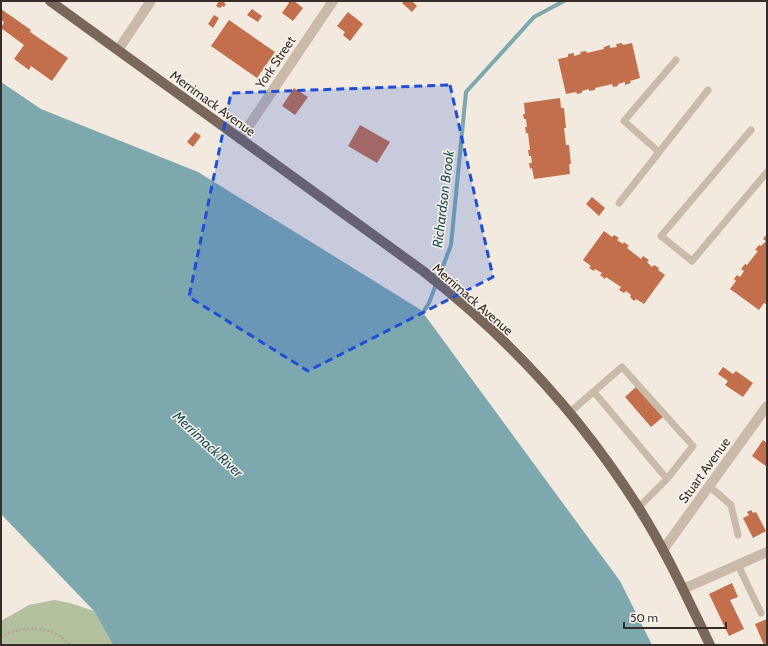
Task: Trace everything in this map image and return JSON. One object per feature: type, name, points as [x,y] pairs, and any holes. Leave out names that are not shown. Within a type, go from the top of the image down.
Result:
[{"type":"main road","name":"Merrimack Avenue","points":[[50,1],[423,271],[450,293],[531,370],[569,413],[612,466],[663,550],[710,645]]},
{"type":"street","points":[[118,50],[151,1]]},
{"type":"street","name":"York Street","points":[[240,138],[333,1]]},
{"type":"street","name":"Stuart Avenue","points":[[663,550],[767,406]]},
{"type":"street","points":[[683,589],[767,552]]},
{"type":"lane","points":[[659,152],[624,122],[676,60]]},
{"type":"lane","points":[[619,203],[708,90]]},
{"type":"lane","points":[[751,130],[661,236],[692,261],[767,172]]},
{"type":"lane","points":[[569,413],[622,367],[693,446],[666,479],[638,508]]},
{"type":"lane","points":[[594,392],[666,479]]},
{"type":"lane","points":[[709,486],[732,505],[738,535]]},
{"type":"lane","points":[[738,565],[761,613]]},
{"type":"path","points":[[1,637],[12,631],[27,628],[37,629],[50,632],[64,638],[70,645]]},
{"type":"highlighted area","points":[[450,85],[493,277],[308,371],[189,297],[231,93]]},
{"type":"green space","points":[[54,600],[70,603],[94,611],[113,645],[1,645],[1,621],[29,605]]},
{"type":"water","name":"Merrimack River","points":[[1,82],[41,109],[198,172],[421,310],[620,581],[652,645],[113,645],[94,611],[1,514]]},
{"type":"building","points":[[219,1],[226,1],[224,3],[226,4],[224,7],[222,6],[220,8],[216,6]]},
{"type":"building","points":[[286,1],[294,1],[303,8],[293,21],[282,13],[289,3]]},
{"type":"building","points":[[404,1],[412,1],[417,6],[412,12],[402,3]]},
{"type":"building","points":[[1,9],[31,30],[30,32],[68,58],[52,81],[31,66],[29,70],[14,59],[24,45],[1,28],[4,22],[1,20]]},
{"type":"building","points":[[252,9],[262,16],[258,22],[247,15]]},
{"type":"building","points":[[348,12],[363,24],[350,41],[343,35],[345,32],[337,26]]},
{"type":"building","points":[[214,15],[219,18],[213,28],[208,24]]},
{"type":"building","points":[[229,20],[275,52],[257,78],[211,46]]},
{"type":"building","points":[[622,43],[623,45],[632,43],[640,78],[630,81],[631,83],[625,85],[625,82],[618,84],[618,86],[613,87],[612,84],[595,88],[595,90],[589,91],[589,89],[582,91],[582,93],[577,94],[576,92],[566,94],[558,59],[568,57],[568,54],[574,53],[574,56],[581,54],[580,52],[586,51],[587,53],[604,49],[604,47],[610,45],[610,48],[617,47],[616,44]]},
{"type":"building","points":[[294,88],[308,97],[295,115],[282,106]]},
{"type":"building","points":[[560,98],[561,108],[564,108],[566,145],[569,145],[571,164],[569,164],[570,174],[534,179],[532,168],[530,169],[529,163],[532,163],[528,150],[530,150],[528,133],[526,133],[525,127],[527,127],[526,119],[524,119],[523,114],[525,114],[524,103]]},
{"type":"building","points":[[360,125],[390,142],[377,163],[348,146]]},
{"type":"building","points":[[195,132],[201,136],[193,147],[187,142]]},
{"type":"building","points":[[592,197],[605,208],[599,216],[586,204]]},
{"type":"building","points":[[604,231],[612,237],[614,235],[619,238],[617,240],[623,244],[624,242],[629,246],[627,248],[641,259],[643,256],[649,260],[647,262],[652,267],[654,265],[659,268],[658,270],[665,275],[644,304],[636,299],[634,301],[630,297],[631,295],[626,291],[624,293],[619,290],[621,287],[606,277],[605,279],[600,275],[602,273],[595,269],[594,271],[589,268],[591,266],[583,260]]},
{"type":"building","points":[[767,234],[767,303],[764,303],[759,310],[730,289],[736,281],[734,279],[737,275],[740,277],[744,271],[741,269],[745,264],[747,265],[758,251],[755,250],[759,245],[761,246],[766,241],[763,239]]},
{"type":"building","points":[[723,367],[733,374],[736,371],[753,383],[743,397],[725,385],[728,381],[718,374]]},
{"type":"building","points":[[637,386],[663,417],[651,427],[625,397]]},
{"type":"building","points":[[763,440],[767,443],[767,467],[752,456]]},
{"type":"building","points":[[751,510],[753,513],[756,512],[766,531],[753,538],[743,518],[749,515],[747,512]]},
{"type":"building","points":[[732,583],[738,597],[730,600],[744,629],[729,636],[709,594]]},
{"type":"building","points":[[767,619],[767,644],[764,645],[755,624]]},
{"type":"waterway","name":"Richardson Brook","points":[[420,317],[429,303],[451,245],[466,92],[534,17],[564,1]]}]
